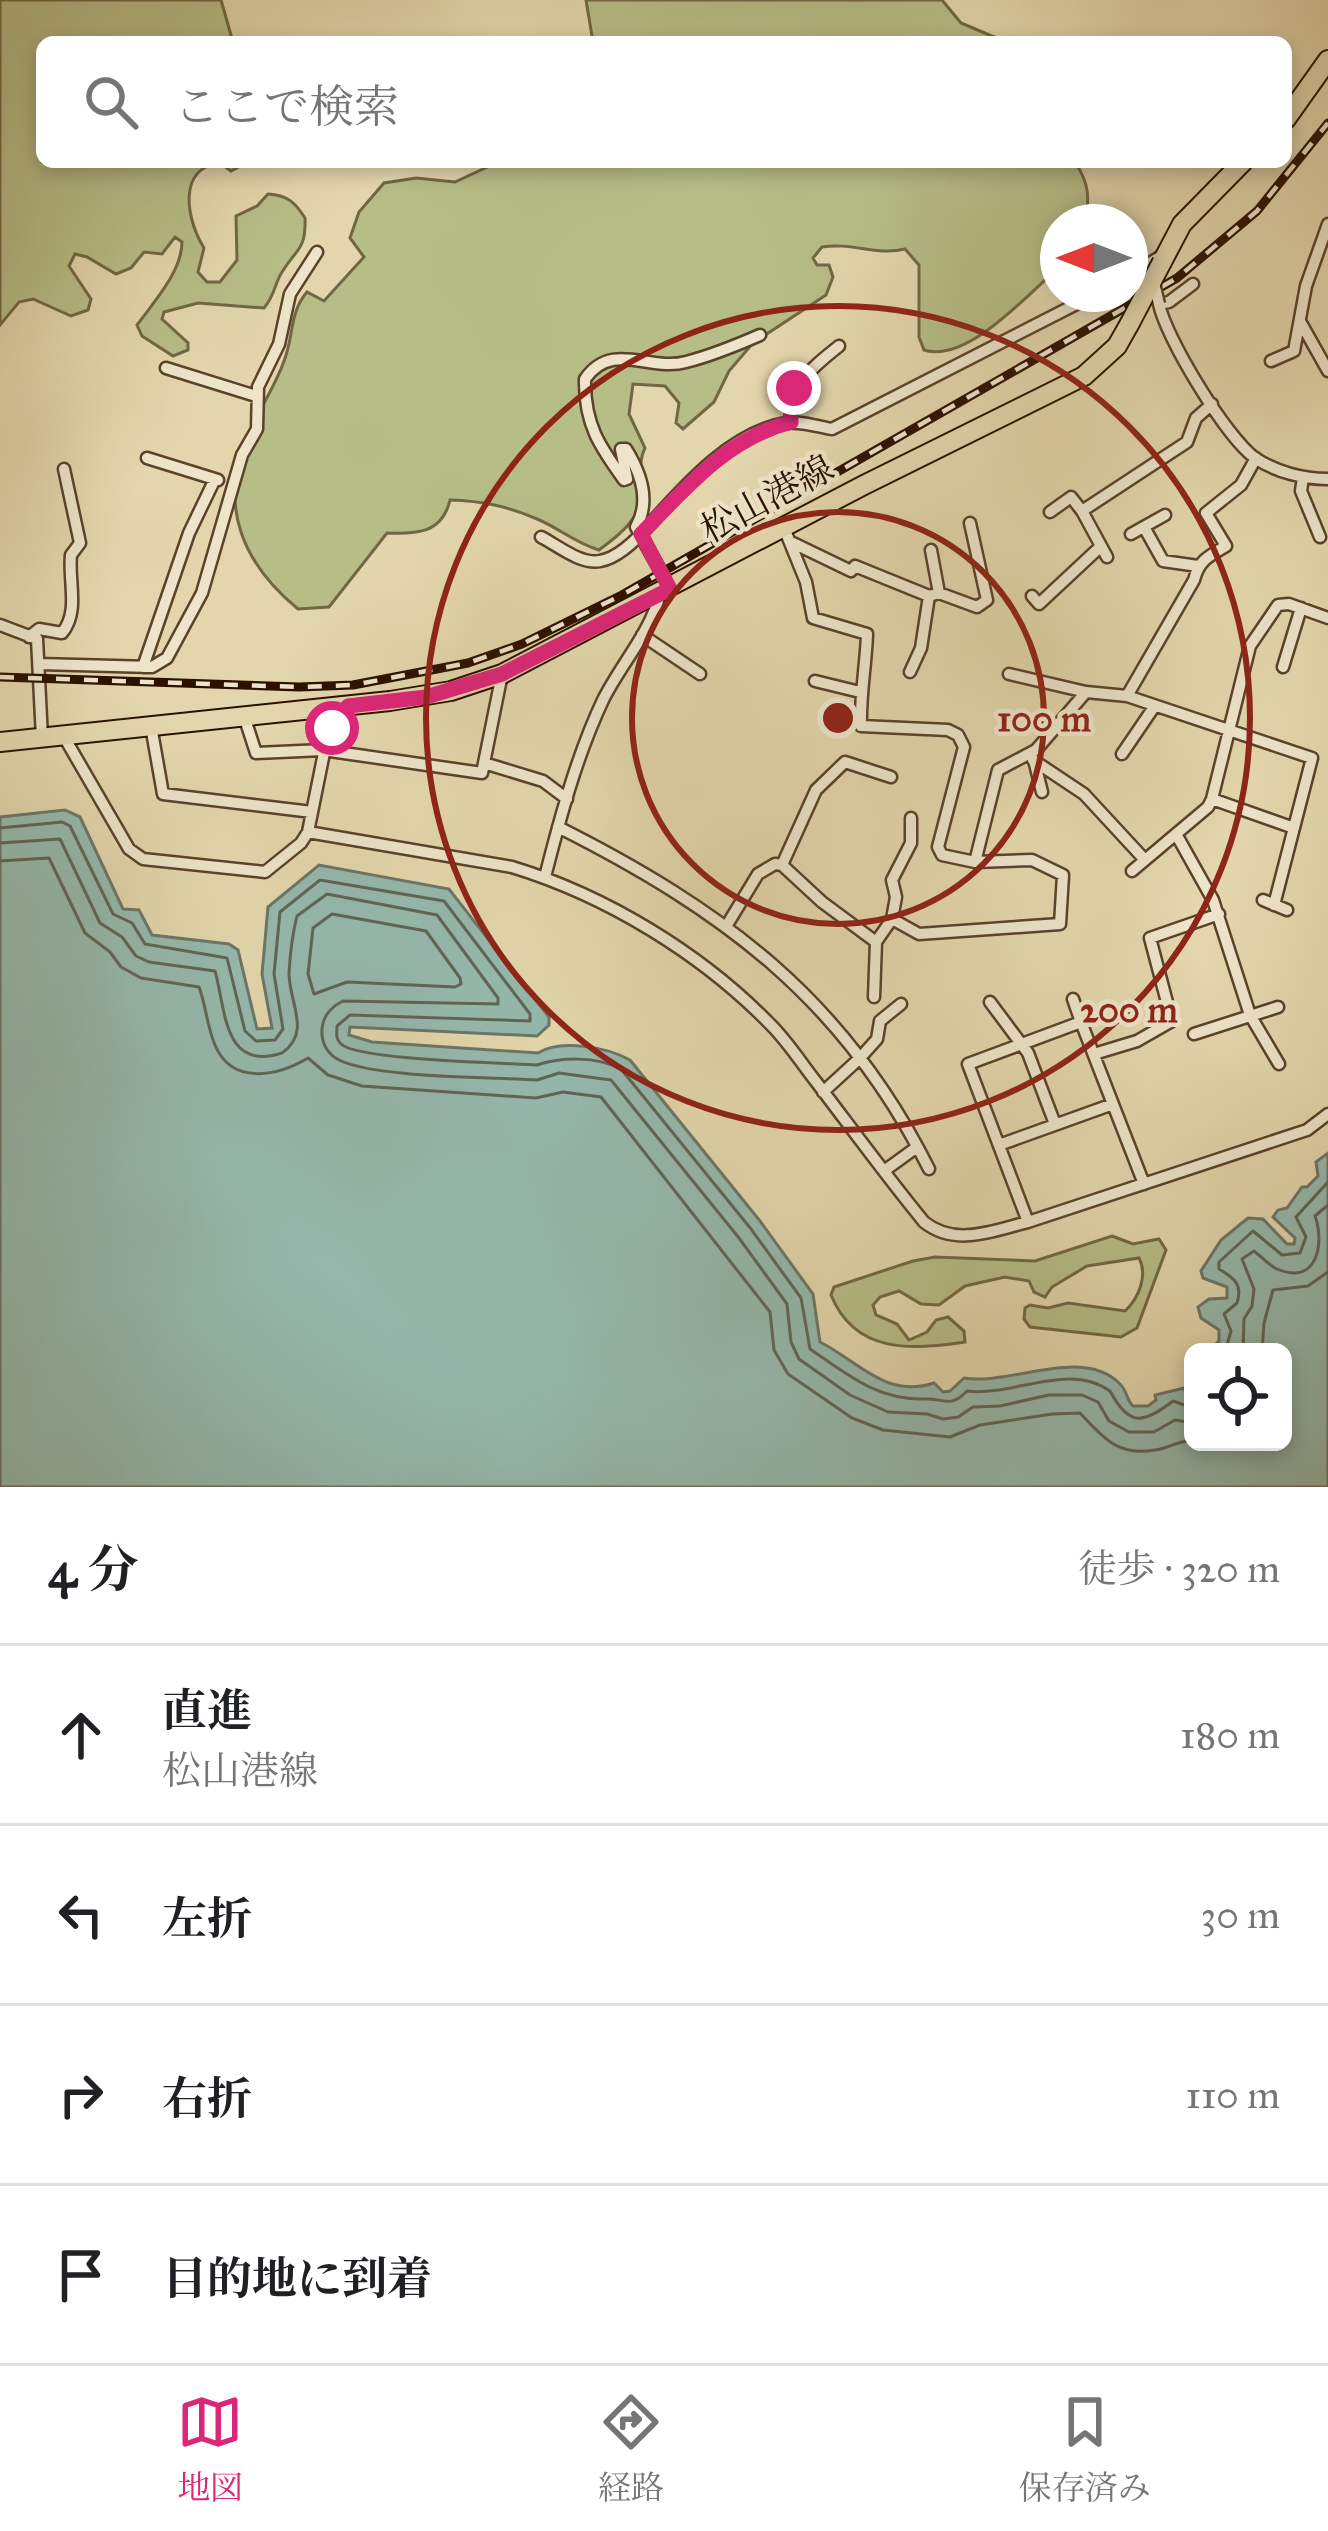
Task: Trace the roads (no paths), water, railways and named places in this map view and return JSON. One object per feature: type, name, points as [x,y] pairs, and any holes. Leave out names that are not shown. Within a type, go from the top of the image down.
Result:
[{"type":"main road","points":[[1292,111],[1328,60]]},
{"type":"main road","name":"松山港線","points":[[0,742],[426,697],[502,674],[665,591],[788,536],[1084,376],[1102,362],[1129,326],[1183,224],[1231,168]]},
{"type":"street","points":[[1271,361],[1294,351],[1306,286],[1328,224]]},
{"type":"street","points":[[38,664],[152,667],[167,658],[202,593],[242,455],[257,429],[256,396],[279,344],[290,294],[317,253]]},
{"type":"street","points":[[1148,269],[1161,265],[1163,324],[1212,404],[1256,458],[1303,477],[1328,479]]},
{"type":"street","points":[[1159,304],[1193,284]]},
{"type":"street","points":[[541,537],[595,562],[641,534],[712,462],[767,428],[791,422],[832,429],[1061,312]]},
{"type":"street","points":[[1129,326],[1133,312]]},
{"type":"street","points":[[1129,326],[1141,321],[1163,324]]},
{"type":"street","points":[[1301,323],[1328,371]]},
{"type":"street","points":[[545,877],[605,696],[665,591],[636,526],[643,514],[644,494],[632,459],[622,448],[624,480],[600,450],[587,410],[585,380],[609,360],[682,363],[760,335]]},
{"type":"street","points":[[791,422],[794,388],[839,346]]},
{"type":"street","points":[[166,368],[256,396]]},
{"type":"street","points":[[1082,511],[1187,442],[1190,427],[1212,404]]},
{"type":"street","points":[[147,458],[233,485]]},
{"type":"street","points":[[1206,513],[1241,485],[1256,458]]},
{"type":"street","points":[[29,637],[39,629],[62,633],[69,623],[74,586],[71,555],[80,543],[64,469]]},
{"type":"street","points":[[1303,477],[1301,490],[1320,537]]},
{"type":"street","points":[[143,667],[189,533],[215,479]]},
{"type":"street","points":[[1032,596],[1039,604],[1104,552],[1071,497],[1050,512]]},
{"type":"street","points":[[1127,696],[1203,558],[1226,546],[1198,501]]},
{"type":"street","points":[[1132,534],[1165,515]]},
{"type":"street","points":[[788,536],[851,571],[855,566],[977,607],[987,601],[970,523]]},
{"type":"street","points":[[1144,527],[1163,561],[1198,566]]},
{"type":"street","points":[[788,536],[806,582],[813,618],[867,634],[861,726],[952,731],[964,747],[938,848],[942,855],[975,862],[1032,860],[1063,874],[1060,925],[919,934],[892,919]]},
{"type":"street","points":[[910,672],[934,595],[931,550]]},
{"type":"street","points":[[1132,871],[1212,799],[1250,646],[1278,605],[1328,617]]},
{"type":"street","points":[[1283,667],[1301,608]]},
{"type":"street","points":[[0,625],[37,639],[42,737]]},
{"type":"street","points":[[643,635],[700,674]]},
{"type":"street","points":[[244,716],[256,753],[323,751],[482,773],[502,674]]},
{"type":"street","points":[[1009,674],[1127,696],[1312,758],[1268,902],[1287,910]]},
{"type":"street","points":[[815,681],[860,692]]},
{"type":"street","points":[[975,862],[998,770],[1032,757],[1086,692]]},
{"type":"street","points":[[63,735],[130,849],[143,859],[265,872],[308,832],[323,751],[348,706]]},
{"type":"street","points":[[1122,754],[1154,706]]},
{"type":"street","points":[[952,731],[958,715]]},
{"type":"street","points":[[151,726],[163,794],[312,812]]},
{"type":"street","points":[[1032,757],[1042,792]]},
{"type":"street","points":[[1032,757],[1084,794],[1145,860]]},
{"type":"street","points":[[484,763],[543,781],[567,800]]},
{"type":"street","points":[[782,866],[816,790],[845,763],[891,777]]},
{"type":"street","points":[[1212,799],[1294,828]]},
{"type":"street","points":[[874,997],[876,942],[892,919],[896,897],[892,880],[910,844],[910,818]]},
{"type":"street","points":[[558,827],[645,871],[727,925],[792,980],[860,1058],[928,1169]]},
{"type":"street","points":[[308,832],[512,867],[545,877],[603,904],[713,973],[772,1026],[924,1222],[947,1236],[981,1234],[1028,1222],[1307,1130],[1328,1114]]},
{"type":"street","points":[[1176,834],[1219,914],[1250,1016],[1279,1064]]},
{"type":"street","points":[[727,925],[758,874],[770,865],[782,866],[876,942]]},
{"type":"street","points":[[1094,1054],[1137,1041],[1172,1021],[1150,938],[1219,914]]},
{"type":"street","points":[[1072,999],[1144,1184]]},
{"type":"street","points":[[990,1002],[1022,1044],[1055,1124]]},
{"type":"street","points":[[824,1092],[877,1039],[880,1021],[901,1004]]},
{"type":"street","points":[[1194,1034],[1278,1007]]},
{"type":"street","points":[[1028,1222],[968,1064],[1081,1022]]},
{"type":"street","points":[[999,1145],[1113,1104]]},
{"type":"street","points":[[884,1171],[917,1147]]},
{"type":"water","points":[[65,810],[80,817],[123,909],[139,910],[152,935],[229,944],[238,950],[257,1029],[272,1028],[262,974],[268,907],[319,865],[449,889],[549,1017],[549,1025],[537,1036],[350,1027],[349,1035],[372,1042],[538,1053],[558,1046],[584,1046],[630,1060],[813,1294],[820,1342],[873,1376],[901,1386],[934,1383],[943,1392],[964,1378],[1085,1368],[1103,1372],[1119,1383],[1133,1406],[1148,1406],[1155,1395],[1184,1388],[1184,1451],[1292,1451],[1292,1343],[1217,1343],[1219,1330],[1201,1318],[1198,1307],[1209,1299],[1227,1298],[1227,1287],[1203,1278],[1201,1271],[1221,1240],[1248,1218],[1263,1219],[1287,1244],[1294,1244],[1295,1238],[1273,1217],[1318,1176],[1316,1162],[1328,1153],[1328,1487],[0,1487],[0,817]]},
{"type":"railway","points":[[1292,168],[1328,123]]},
{"type":"railway","points":[[0,677],[353,685],[468,663],[522,644],[622,595],[1177,278],[1257,211],[1292,168]]}]
